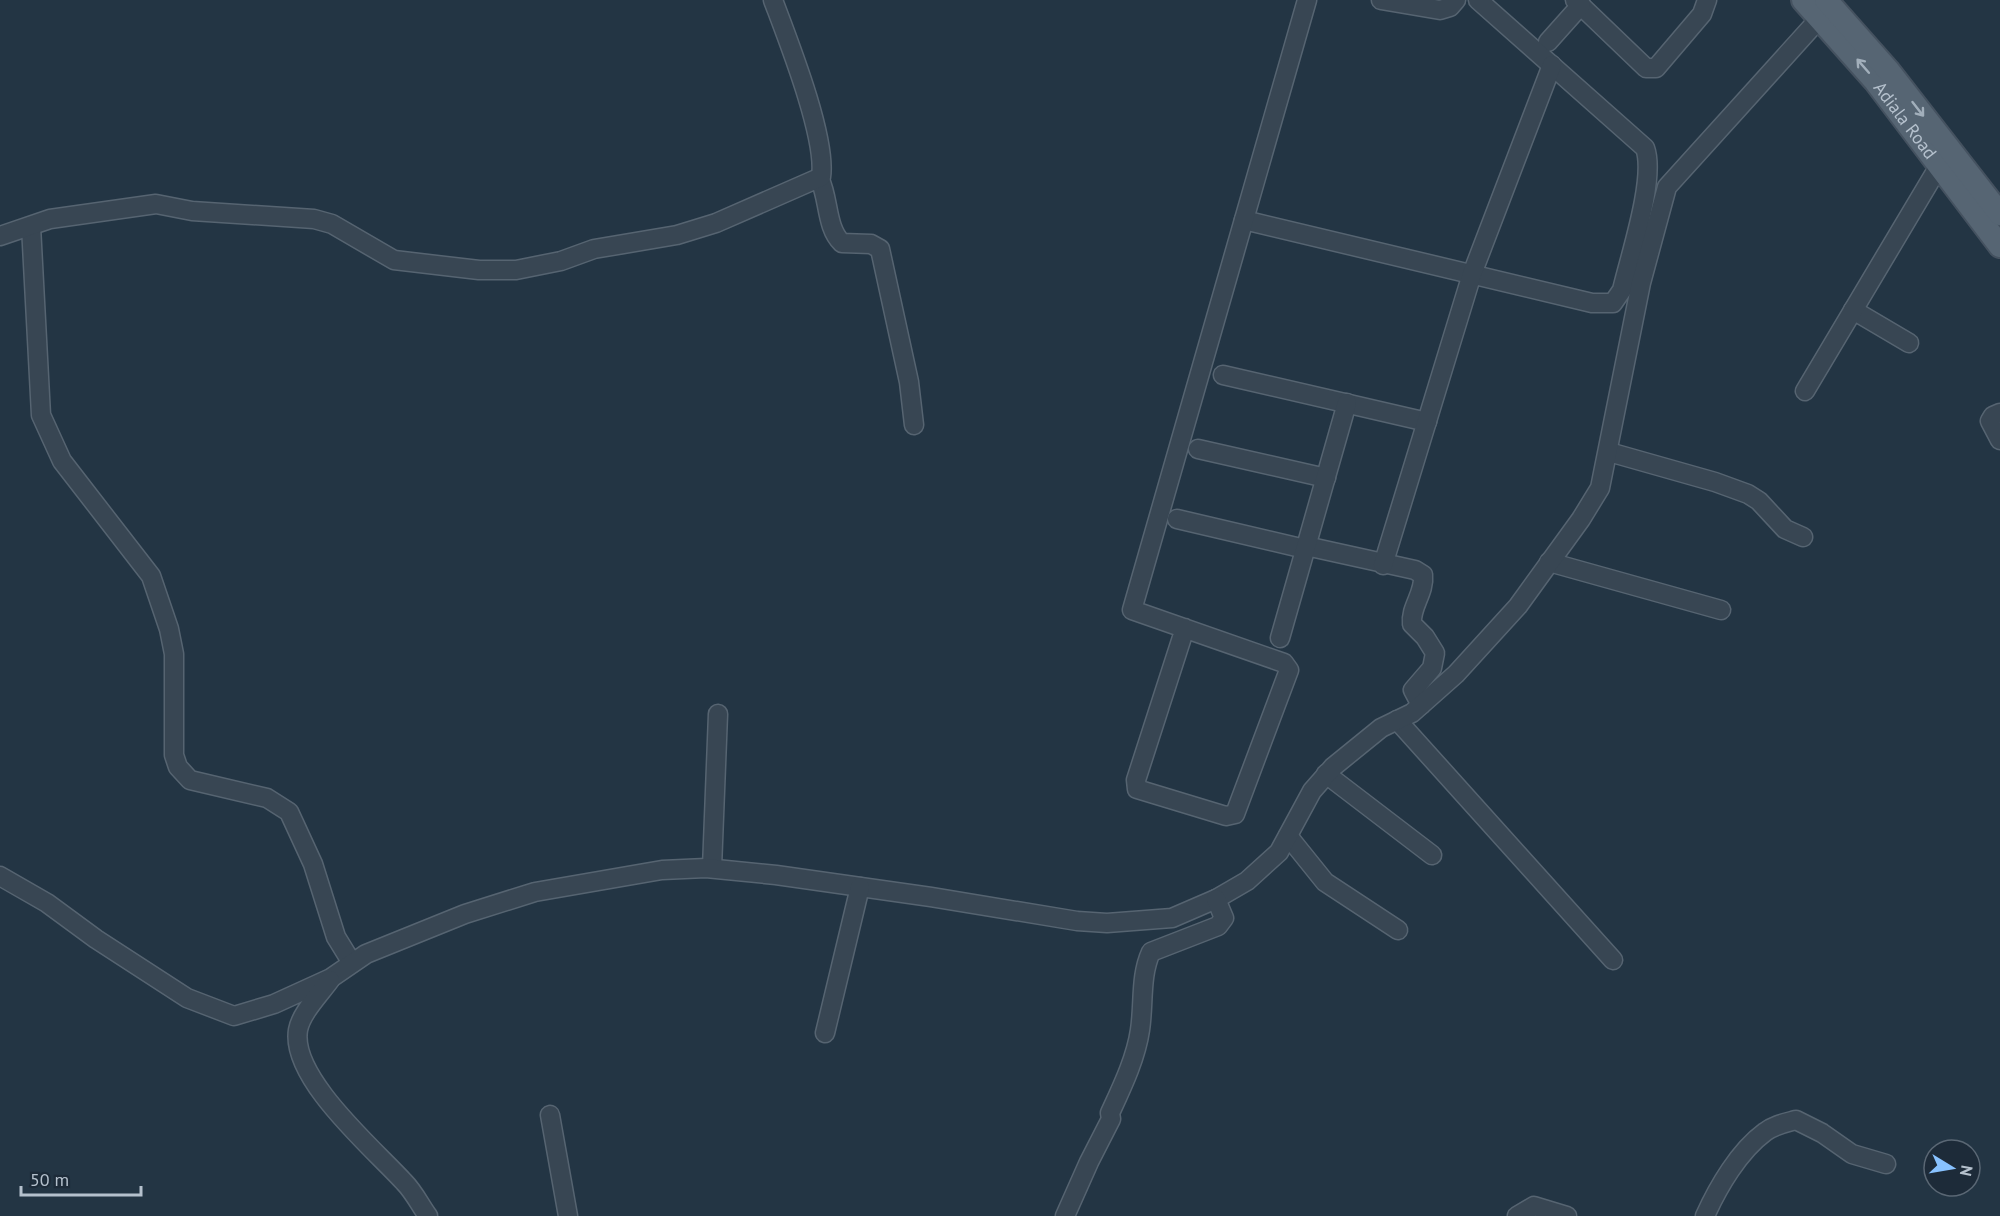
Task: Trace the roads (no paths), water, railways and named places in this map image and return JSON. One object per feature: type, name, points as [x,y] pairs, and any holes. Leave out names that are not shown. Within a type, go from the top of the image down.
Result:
[{"type":"main road","name":"Adiala Road","points":[[1803,0],[1825,8],[1888,70],[1995,220]]},
{"type":"main road","name":"Adiala Road","points":[[1825,8],[1875,81],[1939,166],[1995,220]]},
{"type":"street","points":[[773,0],[797,65],[817,135],[822,162],[820,180],[826,193],[835,237],[842,243],[871,244],[880,249],[909,382],[914,425]]},
{"type":"street","points":[[1185,628],[1136,780],[1137,789],[1226,816],[1235,814],[1289,670],[1284,663],[1185,628],[1132,610],[1307,0]]},
{"type":"street","points":[[1381,0],[1440,10],[1450,7],[1456,0]]},
{"type":"street","points":[[1244,220],[1592,303],[1613,303],[1622,290],[1648,178],[1649,158],[1645,148],[1478,0]]},
{"type":"street","points":[[1548,42],[1578,3],[1646,68],[1656,68],[1702,14],[1707,0]]},
{"type":"street","points":[[0,876],[48,903],[96,939],[187,998],[234,1016],[256,1011],[331,978],[352,963],[392,942],[444,922],[535,891],[662,870],[712,868],[860,887],[1077,921],[1107,923],[1172,918],[1216,899],[1236,889],[1267,865],[1288,836],[1312,791],[1326,774],[1375,733],[1412,713],[1456,674],[1498,630],[1600,488],[1609,452],[1638,294],[1667,187],[1825,8]]},
{"type":"street","points":[[1383,565],[1472,274],[1552,65]]},
{"type":"street","points":[[1804,391],[1939,166]]},
{"type":"street","points":[[0,236],[31,226],[97,211],[156,204],[192,211],[314,219],[332,224],[394,260],[479,270],[516,270],[561,261],[594,249],[677,235],[716,223],[820,180]]},
{"type":"street","points":[[31,226],[41,415],[62,461],[151,576],[169,629],[174,654],[173,747],[178,767],[190,780],[267,798],[289,812],[313,864],[336,937],[352,963]]},
{"type":"street","points":[[1853,310],[1909,343]]},
{"type":"street","points":[[1223,375],[1427,422]]},
{"type":"street","points":[[1280,638],[1347,403]]},
{"type":"street","points":[[2000,413],[1993,416],[1990,421],[2000,440]]},
{"type":"street","points":[[1198,449],[1326,478]]},
{"type":"street","points":[[1609,452],[1715,482],[1748,494],[1760,501],[1785,529],[1803,537]]},
{"type":"street","points":[[1177,519],[1414,570],[1423,575],[1425,587],[1411,616],[1412,624],[1425,637],[1435,653],[1432,668],[1413,690],[1421,705]]},
{"type":"street","points":[[1549,562],[1721,610]]},
{"type":"street","points":[[712,868],[718,714]]},
{"type":"street","points":[[1397,720],[1613,960]]},
{"type":"street","points":[[1326,774],[1432,855]]},
{"type":"street","points":[[1288,836],[1325,882],[1398,930]]},
{"type":"street","points":[[825,1033],[860,887]]},
{"type":"street","points":[[1065,1216],[1111,1119],[1110,1113],[1134,1055],[1140,1031],[1145,970],[1151,952],[1218,926],[1224,918],[1216,899]]},
{"type":"street","points":[[331,978],[301,1021],[298,1044],[304,1060],[315,1085],[330,1105],[407,1184],[428,1216]]},
{"type":"street","points":[[550,1115],[568,1216]]},
{"type":"street","points":[[1705,1216],[1741,1155],[1765,1131],[1785,1123],[1800,1121],[1852,1154],[1886,1164]]},
{"type":"street","points":[[1517,1216],[1534,1206],[1567,1216]]}]
